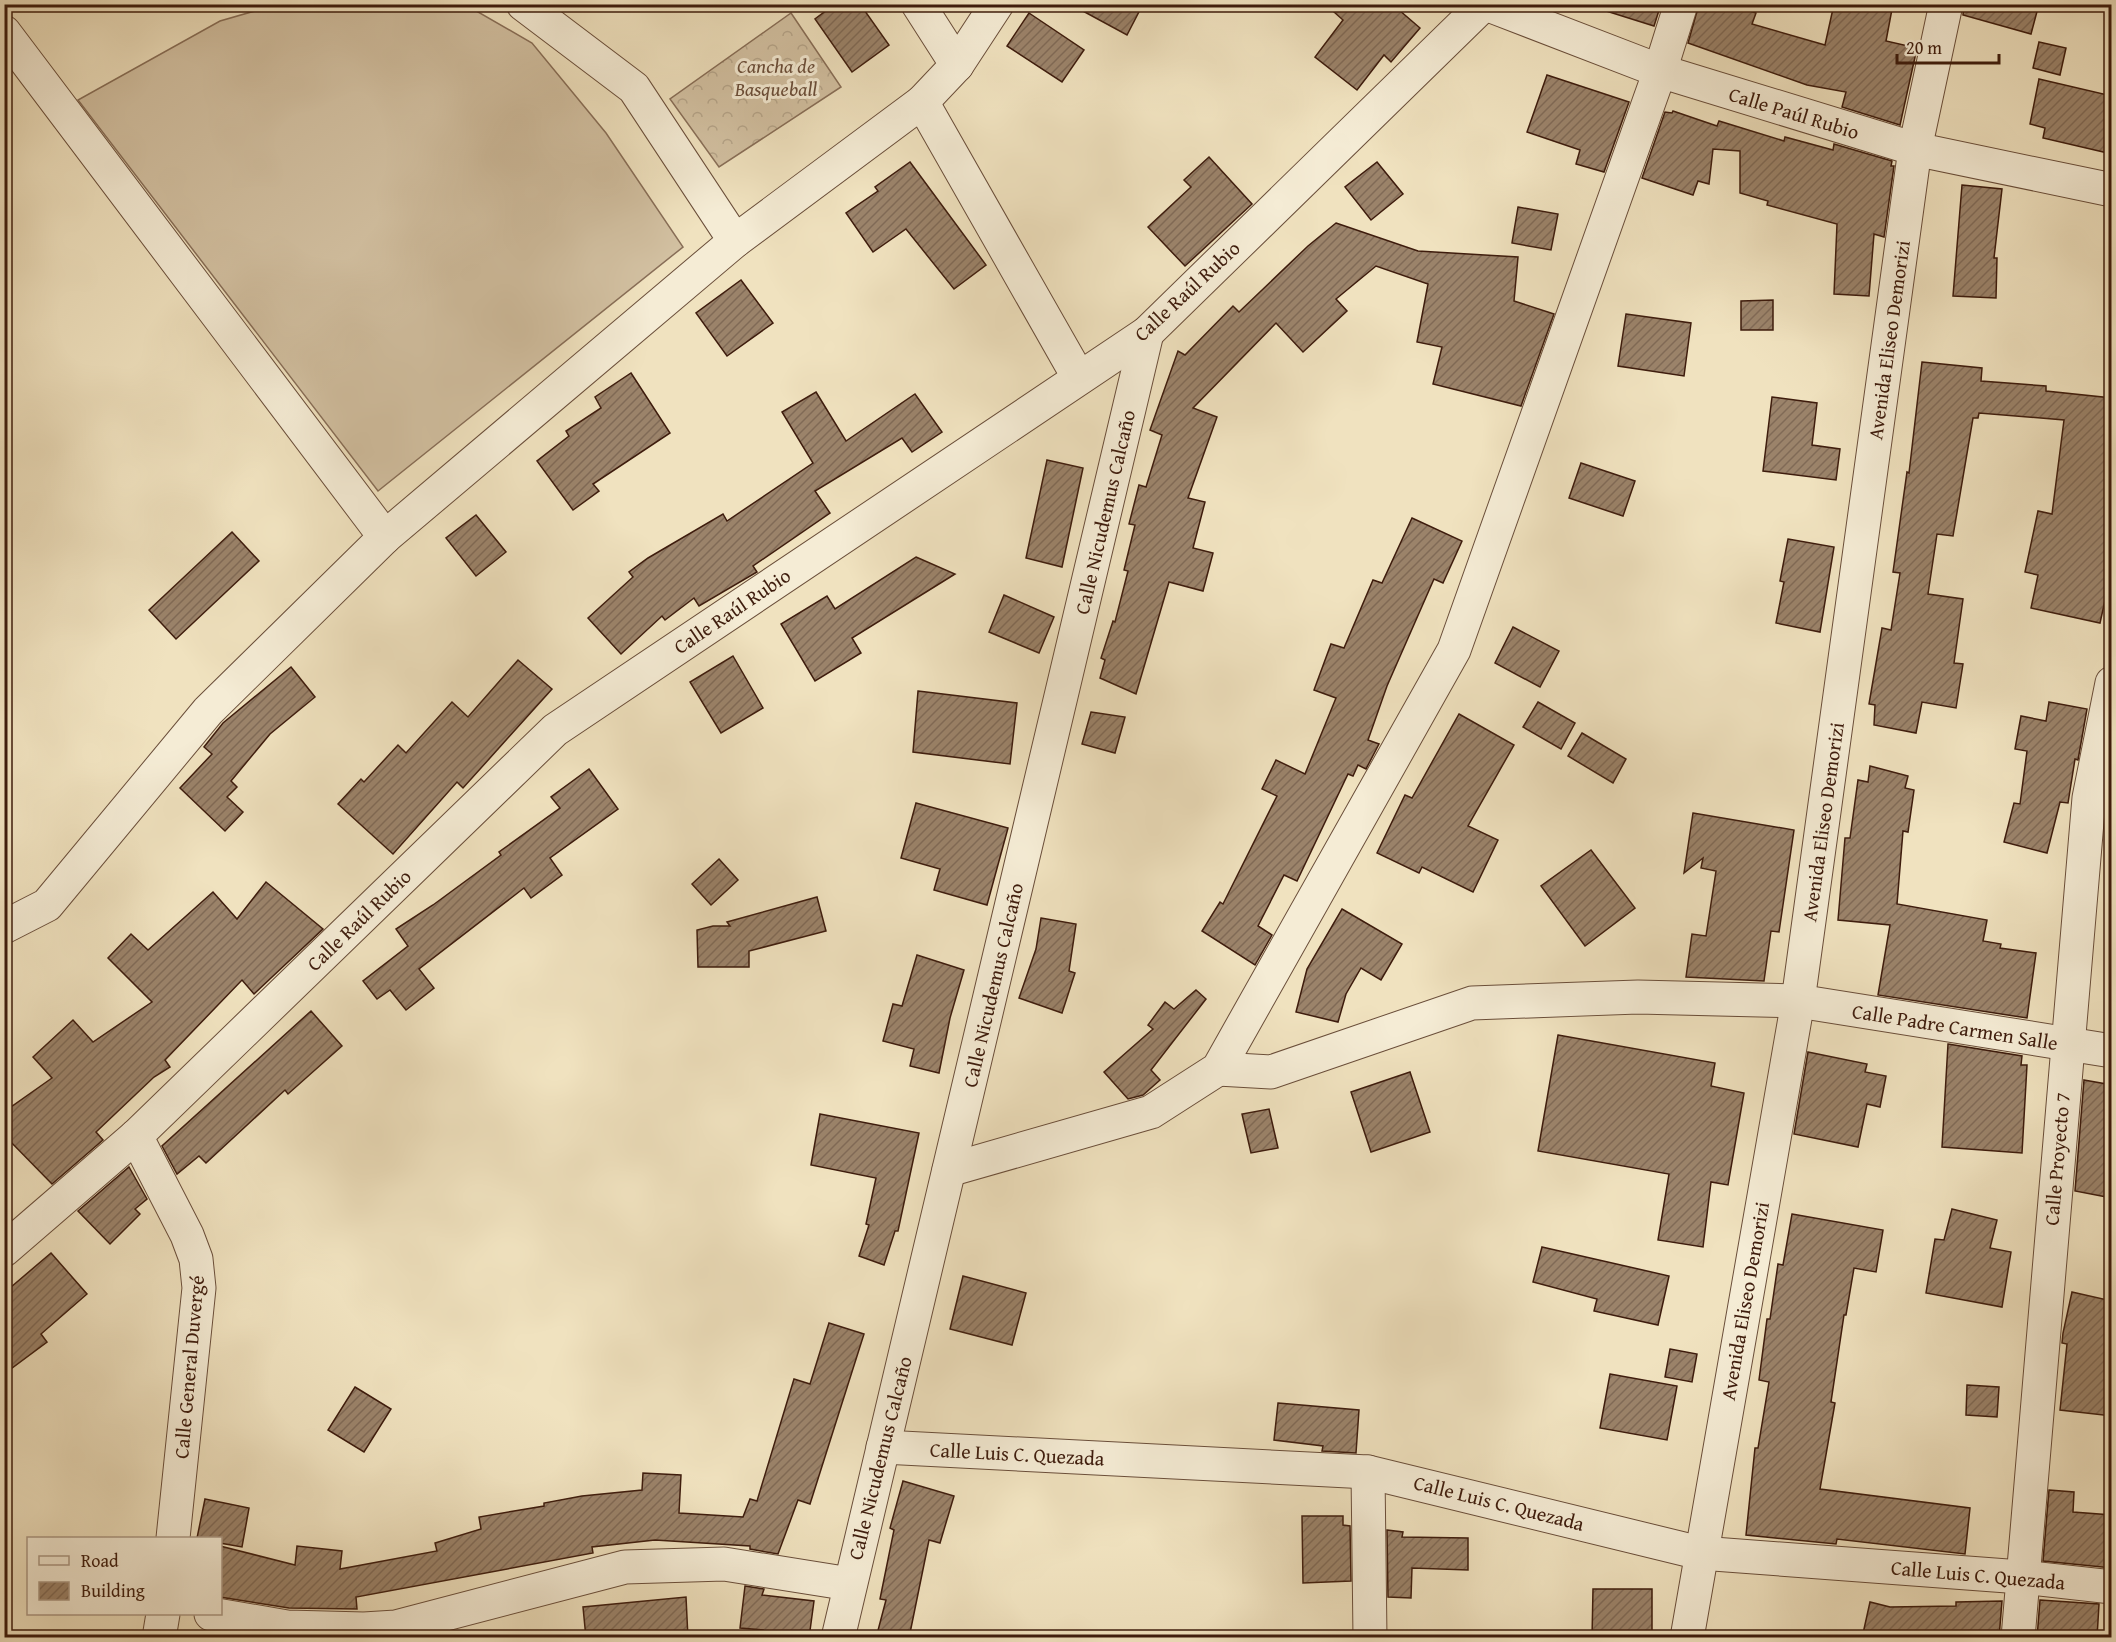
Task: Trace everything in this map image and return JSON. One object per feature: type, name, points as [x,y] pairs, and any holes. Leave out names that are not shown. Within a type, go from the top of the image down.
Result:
[{"type":"street","points":[[523,4],[634,88],[735,241]]},
{"type":"street","points":[[918,4],[957,65]]},
{"type":"street","points":[[4,927],[46,905],[208,711],[385,537],[735,241],[922,102],[957,65],[997,4]]},
{"type":"street","name":"Calle Paúl Rubio","points":[[1485,4],[1660,72],[1915,150],[2112,190]]},
{"type":"street","name":"Calle Raúl Rubio","points":[[4,1250],[136,1136],[555,730],[1147,333],[1485,4]]},
{"type":"street","points":[[949,1170],[1151,1112],[1218,1069],[1454,650],[1660,72],[1681,4]]},
{"type":"street","name":"Avenida Eliseo Demorizi","points":[[1687,1638],[1798,1001],[1915,150],[1946,4]]},
{"type":"street","points":[[4,32],[385,537]]},
{"type":"street","points":[[922,102],[1079,378]]},
{"type":"street","name":"Calle Nicudemus Calcaño","points":[[838,1638],[1147,333]]},
{"type":"street","name":"Calle Proyecto 7","points":[[2018,1638],[2021,1577],[2066,1045],[2100,807],[2112,682]]},
{"type":"street","name":"Calle Padre Carmen Salle","points":[[1218,1069],[1271,1072],[1354,1046],[1472,1003],[1638,997],[1798,1001],[2112,1051]]},
{"type":"street","name":"Calle General Duvergé","points":[[136,1136],[187,1235],[196,1259],[199,1288],[173,1537]]},
{"type":"street","name":"Calle Luis C. Quezada","points":[[883,1447],[1368,1472],[1700,1553],[2021,1577],[2112,1587]]},
{"type":"street","points":[[1368,1472],[1370,1638]]},
{"type":"street","points":[[217,1615],[287,1627],[364,1629],[396,1627],[625,1567],[696,1563],[724,1564],[850,1584]]},
{"type":"street","points":[[159,1638],[163,1615]]},
{"type":"green space","points":[[279,4],[466,5],[532,43],[606,133],[683,247],[378,491],[78,100],[220,21]]},
{"type":"green space","name":"Cancha de Basqueball","points":[[791,13],[841,87],[719,167],[670,99]]},
{"type":"building","points":[[835,4],[860,4],[889,45],[852,72],[815,19]]},
{"type":"building","points":[[1070,4],[1143,4],[1127,35]]},
{"type":"building","points":[[1325,4],[1392,4],[1420,28],[1391,62],[1384,55],[1357,90],[1315,57],[1343,20]]},
{"type":"building","points":[[1607,4],[1661,4],[1654,26],[1606,11]]},
{"type":"building","points":[[1699,4],[1729,4],[1756,13],[1752,24],[1825,45],[1834,4],[1893,4],[1886,41],[1917,48],[1900,125],[1842,107],[1846,92],[1807,85],[1688,43]]},
{"type":"building","points":[[1964,4],[2039,4],[2031,34],[1963,15]]},
{"type":"building","points":[[1029,13],[1084,50],[1062,82],[1007,46]]},
{"type":"building","points":[[2039,42],[2066,48],[2060,75],[2033,68]]},
{"type":"building","points":[[1547,75],[1629,102],[1604,172],[1576,164],[1580,150],[1527,132]]},
{"type":"building","points":[[2039,79],[2112,96],[2112,154],[2043,138],[2045,128],[2030,124]]},
{"type":"building","points":[[1673,111],[1717,126],[1719,121],[1784,141],[1785,137],[1833,150],[1834,144],[1892,161],[1891,166],[1894,166],[1884,237],[1874,234],[1869,296],[1834,294],[1837,224],[1767,205],[1768,201],[1740,193],[1740,151],[1713,149],[1709,184],[1698,181],[1693,195],[1642,178],[1665,112],[1672,113]]},
{"type":"building","points":[[1209,157],[1252,204],[1185,266],[1148,227],[1191,187],[1184,180]]},
{"type":"building","points":[[910,162],[986,265],[954,289],[906,229],[873,252],[846,213],[878,191],[875,187]]},
{"type":"building","points":[[1377,162],[1403,194],[1371,220],[1345,187]]},
{"type":"building","points":[[1962,185],[2002,189],[1994,258],[1997,258],[1996,298],[1953,296]]},
{"type":"building","points":[[1518,207],[1558,214],[1551,250],[1512,243]]},
{"type":"building","points":[[1336,223],[1418,251],[1518,257],[1514,301],[1554,314],[1521,406],[1433,384],[1442,347],[1417,342],[1428,284],[1376,266],[1336,299],[1347,311],[1303,352],[1276,323],[1193,408],[1217,417],[1188,498],[1205,502],[1193,548],[1213,553],[1203,591],[1169,582],[1136,694],[1100,678],[1105,660],[1101,658],[1113,621],[1115,622],[1128,571],[1124,570],[1135,525],[1129,524],[1139,485],[1146,487],[1162,435],[1150,430],[1178,351],[1185,355],[1233,306],[1239,312],[1308,246]]},
{"type":"building","points":[[741,280],[773,323],[727,356],[696,313]]},
{"type":"building","points":[[1773,300],[1773,330],[1741,330],[1741,301]]},
{"type":"building","points":[[1626,314],[1691,323],[1684,376],[1618,366]]},
{"type":"building","points":[[1922,362],[1982,368],[1981,381],[2046,386],[2046,391],[2112,398],[2112,569],[2100,623],[2031,608],[2038,575],[2025,572],[2038,511],[2052,514],[2064,420],[1979,413],[1978,418],[1973,418],[1953,536],[1937,534],[1928,594],[1963,599],[1954,663],[1963,664],[1956,708],[1922,702],[1916,733],[1874,725],[1875,705],[1869,704],[1882,628],[1891,630],[1900,573],[1893,572],[1907,472],[1909,473]]},
{"type":"building","points":[[631,373],[670,433],[593,484],[599,491],[573,510],[537,461],[569,436],[566,431],[601,408],[595,397]]},
{"type":"building","points":[[816,392],[846,441],[915,394],[942,432],[912,452],[902,438],[815,491],[830,513],[753,566],[757,572],[699,606],[694,598],[665,620],[662,616],[621,654],[588,618],[633,577],[629,572],[648,558],[723,514],[727,521],[813,463],[782,412]]},
{"type":"building","points":[[1772,397],[1817,403],[1812,445],[1840,449],[1836,480],[1763,471]]},
{"type":"building","points":[[1047,460],[1083,468],[1062,567],[1026,558]]},
{"type":"building","points":[[1581,463],[1635,481],[1623,516],[1569,498]]},
{"type":"building","points":[[476,515],[506,552],[476,576],[446,538]]},
{"type":"building","points":[[1412,518],[1462,541],[1443,583],[1434,579],[1387,686],[1368,740],[1379,744],[1366,769],[1358,765],[1353,776],[1348,774],[1297,881],[1284,875],[1258,926],[1272,935],[1255,965],[1202,931],[1220,902],[1223,904],[1277,796],[1262,789],[1276,760],[1305,774],[1336,698],[1314,690],[1331,644],[1344,648],[1373,580],[1382,583]]},
{"type":"building","points":[[232,532],[259,561],[176,639],[149,610]]},
{"type":"building","points":[[1788,539],[1834,547],[1820,632],[1776,623],[1784,582],[1780,581]]},
{"type":"building","points":[[916,557],[955,574],[852,638],[861,653],[815,681],[781,624],[827,596],[835,609]]},
{"type":"building","points":[[1004,595],[1054,617],[1039,653],[989,632]]},
{"type":"building","points":[[1513,627],[1559,651],[1540,687],[1495,663]]},
{"type":"building","points":[[733,656],[763,708],[721,733],[690,682]]},
{"type":"building","points":[[518,660],[552,689],[463,788],[457,782],[393,854],[338,804],[361,779],[364,782],[398,745],[406,753],[452,702],[468,717]]},
{"type":"building","points":[[291,667],[315,697],[270,734],[231,781],[237,787],[227,797],[243,812],[225,831],[180,788],[212,754],[204,747],[223,723]]},
{"type":"building","points":[[918,691],[1017,703],[1010,764],[913,752]]},
{"type":"building","points":[[1538,702],[1575,723],[1561,749],[1523,727]]},
{"type":"building","points":[[2049,702],[2087,709],[2078,760],[2075,759],[2068,803],[2060,802],[2047,853],[2004,842],[2014,803],[2020,804],[2027,751],[2015,749],[2021,716],[2046,721]]},
{"type":"building","points":[[1091,712],[1125,717],[1115,753],[1082,744]]},
{"type":"building","points":[[1459,714],[1514,745],[1468,826],[1498,840],[1473,892],[1422,867],[1419,873],[1377,853],[1405,795],[1412,798]]},
{"type":"building","points":[[1582,733],[1626,759],[1613,783],[1568,756]]},
{"type":"building","points":[[1870,766],[1908,776],[1905,788],[1914,790],[1908,832],[1903,831],[1897,904],[1987,920],[1983,941],[2001,944],[2000,948],[2036,953],[2027,1018],[1878,995],[1890,925],[1838,920],[1845,838],[1850,838],[1858,780],[1868,782]]},
{"type":"building","points":[[589,769],[618,809],[550,858],[562,875],[531,898],[524,888],[419,969],[434,988],[406,1010],[390,990],[377,999],[363,981],[408,946],[396,929],[501,855],[499,852],[560,808],[551,797]]},
{"type":"building","points":[[916,803],[1008,828],[987,905],[934,890],[940,869],[901,858]]},
{"type":"building","points":[[1693,813],[1794,830],[1779,932],[1771,931],[1764,981],[1686,977],[1692,934],[1706,936],[1716,871],[1701,868],[1703,858],[1684,873]]},
{"type":"building","points":[[1591,850],[1635,908],[1585,946],[1541,886]]},
{"type":"building","points":[[719,859],[738,880],[711,905],[692,884]]},
{"type":"building","points":[[266,882],[323,929],[254,994],[242,980],[165,1060],[170,1067],[154,1077],[96,1132],[103,1140],[52,1184],[4,1135],[4,1112],[52,1078],[33,1057],[73,1020],[93,1042],[152,1002],[108,958],[131,934],[148,950],[213,892],[237,919]]},
{"type":"building","points":[[817,897],[826,931],[749,951],[749,967],[698,967],[697,930],[713,926],[730,926],[727,922]]},
{"type":"building","points":[[1342,909],[1402,944],[1381,980],[1361,968],[1346,994],[1338,1022],[1296,1012],[1307,969]]},
{"type":"building","points":[[1041,918],[1076,924],[1069,971],[1075,973],[1062,1013],[1019,998],[1036,949]]},
{"type":"building","points":[[917,955],[964,970],[950,1018],[939,1073],[910,1066],[914,1049],[883,1041],[893,1004],[902,1006]]},
{"type":"building","points":[[1196,990],[1206,999],[1151,1070],[1160,1080],[1143,1095],[1128,1099],[1104,1072],[1153,1029],[1148,1025],[1165,1002],[1174,1009]]},
{"type":"building","points":[[311,1011],[342,1046],[288,1094],[285,1090],[206,1163],[199,1156],[177,1174],[162,1146]]},
{"type":"building","points":[[1558,1035],[1715,1063],[1711,1086],[1744,1093],[1728,1185],[1711,1182],[1703,1247],[1658,1240],[1669,1174],[1538,1151]]},
{"type":"building","points":[[1948,1044],[2022,1056],[2021,1065],[2027,1065],[2022,1153],[1942,1147]]},
{"type":"building","points":[[1808,1052],[1867,1064],[1865,1072],[1886,1076],[1880,1107],[1867,1104],[1858,1147],[1794,1134]]},
{"type":"building","points":[[1410,1072],[1430,1132],[1371,1152],[1351,1092]]},
{"type":"building","points":[[2084,1080],[2112,1085],[2112,1198],[2075,1191]]},
{"type":"building","points":[[1269,1109],[1278,1148],[1251,1153],[1242,1114]]},
{"type":"building","points":[[820,1114],[919,1133],[898,1231],[895,1231],[884,1265],[859,1256],[869,1225],[866,1224],[876,1178],[811,1165]]},
{"type":"building","points":[[129,1167],[147,1199],[135,1209],[140,1214],[110,1244],[78,1211]]},
{"type":"building","points":[[1952,1209],[1997,1220],[1990,1248],[2011,1252],[2002,1307],[1926,1293],[1935,1239],[1944,1240]]},
{"type":"building","points":[[1792,1214],[1883,1230],[1876,1272],[1854,1268],[1846,1315],[1844,1315],[1831,1402],[1835,1403],[1820,1489],[1970,1508],[1965,1554],[1837,1539],[1836,1544],[1746,1535],[1755,1448],[1758,1448],[1769,1382],[1759,1380],[1767,1319],[1770,1319],[1778,1264],[1783,1265]]},
{"type":"building","points":[[1542,1247],[1669,1276],[1658,1325],[1594,1311],[1597,1299],[1533,1282]]},
{"type":"building","points":[[51,1253],[87,1294],[41,1334],[47,1342],[4,1374],[4,1293]]},
{"type":"building","points":[[963,1276],[1026,1293],[1012,1345],[950,1329]]},
{"type":"building","points":[[2072,1292],[2112,1301],[2112,1416],[2060,1410],[2067,1344],[2062,1343],[2063,1333]]},
{"type":"building","points":[[829,1323],[864,1334],[810,1504],[798,1500],[778,1554],[750,1549],[750,1546],[655,1540],[592,1547],[593,1553],[356,1597],[357,1609],[289,1608],[222,1597],[222,1547],[295,1565],[297,1546],[342,1551],[340,1569],[437,1551],[435,1543],[481,1529],[479,1517],[544,1506],[544,1503],[582,1496],[642,1490],[643,1473],[681,1475],[679,1513],[743,1517],[750,1499],[757,1501],[794,1379],[810,1384]]},
{"type":"building","points":[[1670,1349],[1697,1354],[1692,1382],[1665,1377]]},
{"type":"building","points":[[1610,1374],[1677,1386],[1667,1440],[1600,1428]]},
{"type":"building","points":[[1967,1385],[1999,1387],[1997,1417],[1966,1415]]},
{"type":"building","points":[[355,1387],[391,1409],[364,1452],[328,1430]]},
{"type":"building","points":[[1278,1403],[1359,1410],[1356,1453],[1322,1451],[1323,1446],[1274,1440]]},
{"type":"building","points":[[903,1481],[954,1496],[940,1543],[929,1540],[909,1638],[876,1638],[886,1600],[880,1599],[894,1530],[890,1528]]},
{"type":"building","points":[[2049,1490],[2074,1492],[2073,1512],[2112,1515],[2112,1568],[2043,1561]]},
{"type":"building","points":[[205,1499],[249,1508],[242,1547],[222,1543],[222,1537],[197,1537]]},
{"type":"building","points":[[1302,1516],[1343,1516],[1343,1525],[1350,1526],[1351,1581],[1303,1583]]},
{"type":"building","points":[[1387,1530],[1403,1532],[1402,1537],[1468,1538],[1468,1570],[1412,1568],[1411,1598],[1388,1597]]},
{"type":"building","points":[[745,1586],[764,1589],[762,1595],[814,1601],[809,1638],[761,1638],[763,1630],[740,1628]]},
{"type":"building","points":[[1593,1589],[1652,1589],[1652,1638],[1592,1638]]},
{"type":"building","points":[[686,1597],[688,1638],[586,1638],[583,1607]]},
{"type":"building","points":[[2040,1600],[2099,1604],[2097,1638],[2037,1638]]},
{"type":"building","points":[[2002,1601],[1999,1638],[1862,1638],[1870,1602],[1890,1607],[1956,1606],[1956,1602]]}]
